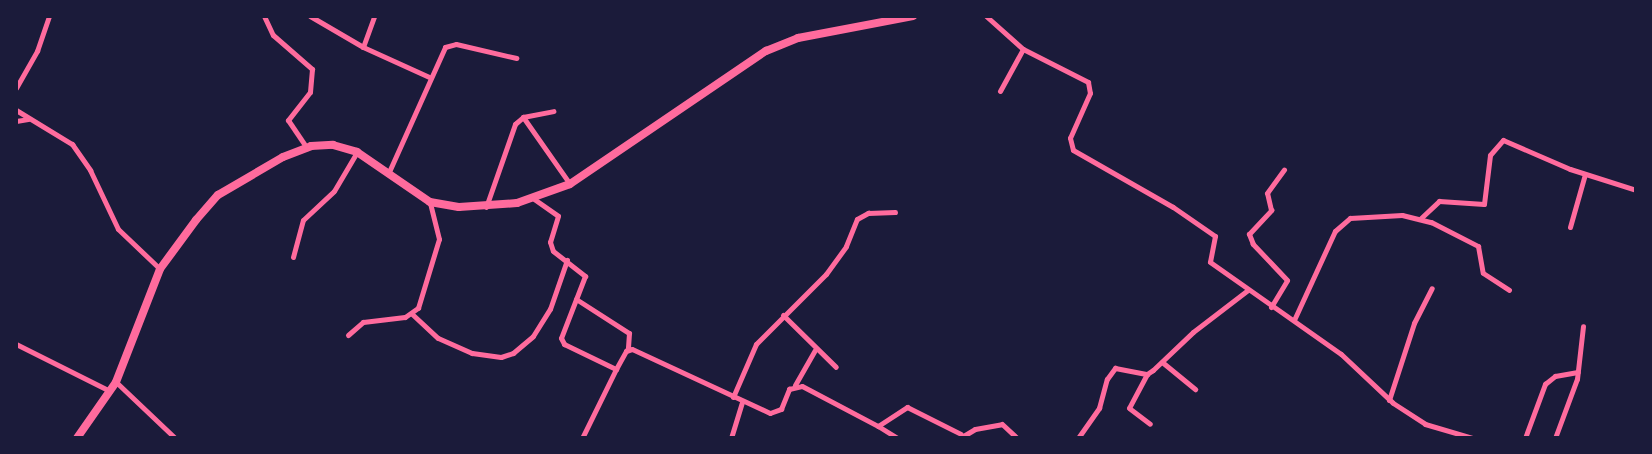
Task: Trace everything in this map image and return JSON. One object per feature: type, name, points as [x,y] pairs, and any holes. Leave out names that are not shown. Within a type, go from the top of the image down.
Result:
[{"type":"main road","points":[[77,438],[116,382],[160,269],[218,195],[283,157],[322,144],[357,152],[430,202],[486,207],[534,199],[570,184],[766,51],[798,38],[913,16]]},
{"type":"street","points":[[16,88],[37,51],[49,16]]},
{"type":"street","points":[[264,16],[273,34],[312,69],[310,92],[288,120],[307,148]]},
{"type":"street","points":[[310,16],[363,47],[429,77]]},
{"type":"street","points":[[363,47],[374,16]]},
{"type":"street","points":[[986,16],[1023,49],[1088,82],[1090,93],[1070,138],[1073,150],[1173,207],[1215,236],[1210,262],[1341,354],[1389,400],[1425,424],[1473,438]]},
{"type":"street","points":[[388,174],[407,139],[429,77],[449,44],[516,58]]},
{"type":"street","points":[[1000,91],[1023,49]]},
{"type":"street","points":[[16,111],[72,144],[90,170],[118,229],[160,269]]},
{"type":"street","points":[[486,207],[508,137],[523,117],[553,111]]},
{"type":"street","points":[[523,117],[570,184]]},
{"type":"street","points":[[16,121],[28,118]]},
{"type":"street","points":[[1421,218],[1439,201],[1484,204],[1490,155],[1503,140],[1585,174],[1635,190]]},
{"type":"street","points":[[293,257],[303,220],[334,191],[357,152]]},
{"type":"street","points":[[1271,307],[1287,280],[1253,244],[1249,234],[1271,210],[1268,193],[1284,170]]},
{"type":"street","points":[[1570,227],[1585,174]]},
{"type":"street","points":[[534,199],[558,216],[551,247],[585,276],[561,338],[564,344],[616,369]]},
{"type":"street","points":[[348,335],[363,322],[412,314],[424,294],[439,239],[430,202]]},
{"type":"street","points":[[732,397],[756,344],[826,274],[846,246],[857,219],[868,213],[895,212]]},
{"type":"street","points":[[1294,321],[1340,223],[1375,216],[1421,218],[1478,246],[1482,271],[1509,290]]},
{"type":"street","points":[[412,314],[438,338],[472,353],[501,357],[513,353],[533,336],[549,309],[567,260]]},
{"type":"street","points":[[1389,400],[1414,323],[1432,288]]},
{"type":"street","points":[[1150,424],[1129,408],[1147,374],[1193,332],[1248,290]]},
{"type":"street","points":[[576,299],[629,333],[628,349],[582,438]]},
{"type":"street","points":[[783,315],[815,350],[836,367]]},
{"type":"street","points":[[1555,438],[1578,372],[1583,326]]},
{"type":"street","points":[[16,344],[110,391]]},
{"type":"street","points":[[628,349],[742,402],[778,413],[815,350]]},
{"type":"street","points":[[1162,362],[1195,389]]},
{"type":"street","points":[[1078,438],[1099,408],[1110,372],[1120,367],[1147,374]]},
{"type":"street","points":[[1525,438],[1545,384],[1555,376],[1578,372]]},
{"type":"street","points":[[116,382],[175,438]]},
{"type":"street","points":[[795,385],[879,426],[897,438]]},
{"type":"street","points":[[731,438],[742,402]]},
{"type":"street","points":[[879,426],[907,407],[961,436],[975,429],[1006,425],[1017,438]]}]
